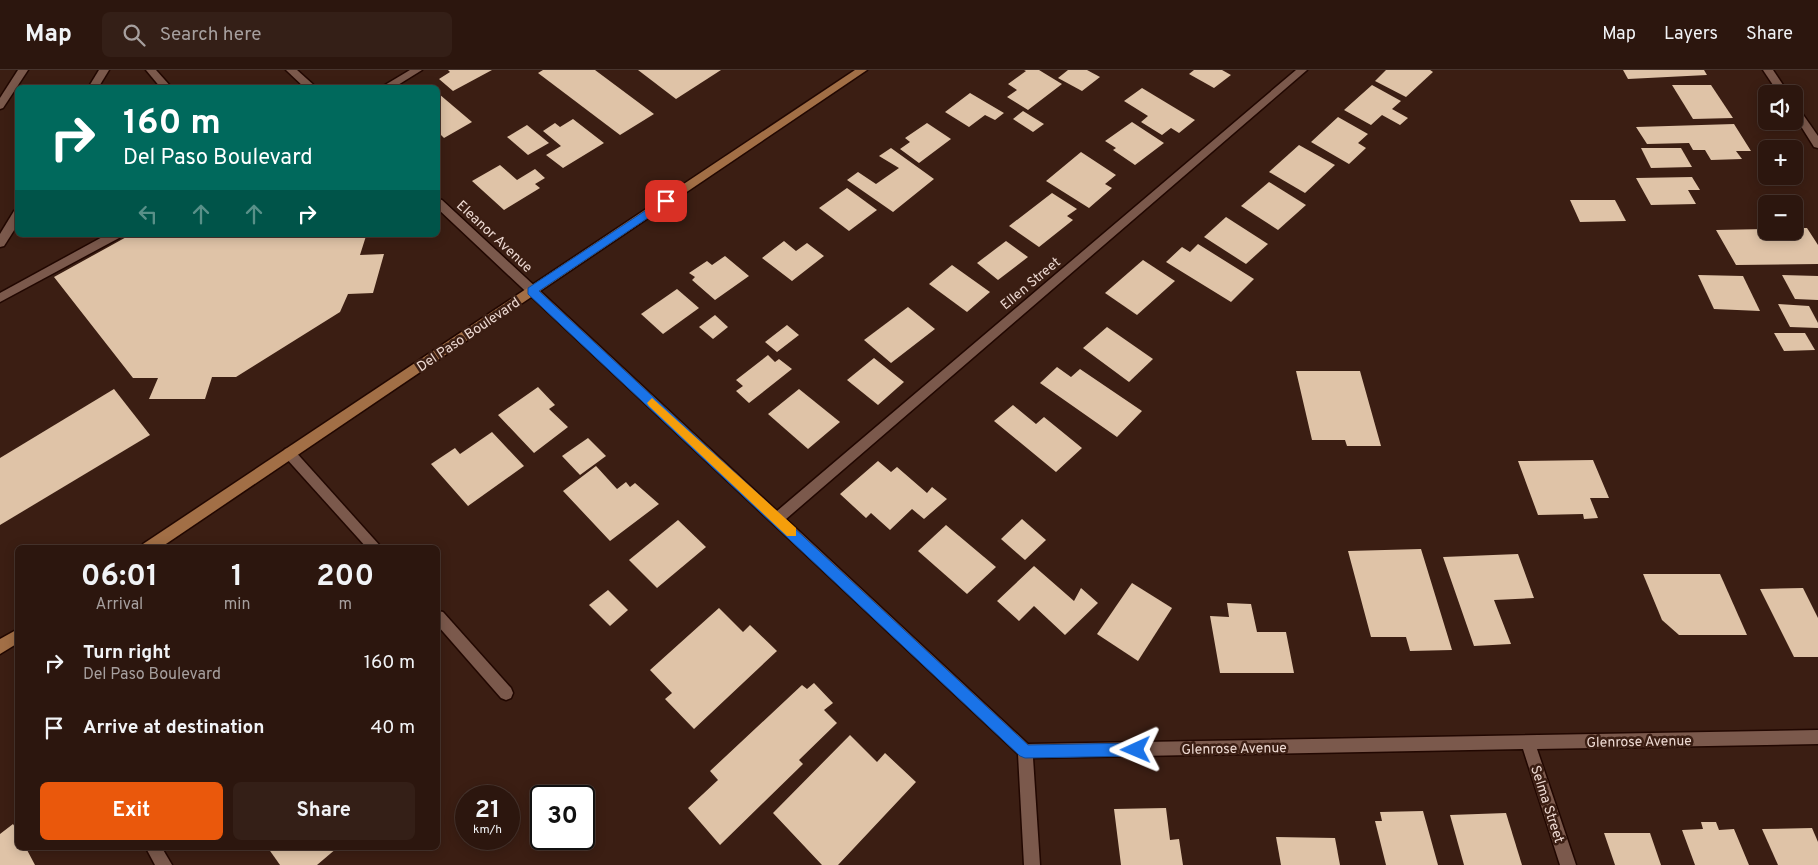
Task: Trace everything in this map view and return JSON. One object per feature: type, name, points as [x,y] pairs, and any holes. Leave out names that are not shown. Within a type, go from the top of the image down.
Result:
[{"type":"main road","name":"Del Paso Boulevard","points":[[152,545],[862,70]]},
{"type":"main road","points":[[0,647],[15,637]]},
{"type":"street","points":[[0,106],[23,70]]},
{"type":"street","points":[[96,85],[104,70]]},
{"type":"street","points":[[151,70],[165,85]]},
{"type":"street","points":[[291,70],[308,85]]},
{"type":"street","points":[[390,85],[417,70]]},
{"type":"street","name":"Ellen Street","points":[[777,518],[1302,70]]},
{"type":"street","points":[[1768,70],[1778,85]]},
{"type":"street","points":[[1803,122],[1818,144]]},
{"type":"street","name":"Eleanor Avenue","points":[[440,205],[532,291]]},
{"type":"street","points":[[0,243],[15,219]]},
{"type":"street","points":[[0,298],[111,237]]},
{"type":"street","points":[[532,291],[777,518],[1025,752],[1032,865]]},
{"type":"street","points":[[289,453],[373,545]]},
{"type":"street","points":[[440,618],[506,693]]},
{"type":"street","name":"Glenrose Avenue","points":[[1025,752],[1818,737]]},
{"type":"street","name":"Selma Street","points":[[1528,743],[1568,865]]},
{"type":"street","points":[[155,850],[164,865]]},
{"type":"building","points":[[448,70],[492,70],[453,91],[439,79],[450,72]]},
{"type":"building","points":[[543,70],[595,70],[654,114],[620,135],[538,73]]},
{"type":"building","points":[[638,70],[721,70],[676,99]]},
{"type":"building","points":[[1024,70],[1039,70],[1062,84],[1028,110],[1007,97],[1017,90],[1008,84],[1026,71]]},
{"type":"building","points":[[1068,70],[1087,70],[1100,77],[1082,91],[1058,78]]},
{"type":"building","points":[[1194,70],[1222,70],[1231,75],[1214,88],[1189,74]]},
{"type":"building","points":[[1386,70],[1430,70],[1433,72],[1406,97],[1375,81]]},
{"type":"building","points":[[1623,70],[1704,70],[1707,75],[1628,79]]},
{"type":"building","points":[[1372,85],[1401,101],[1392,109],[1408,118],[1400,125],[1382,115],[1371,125],[1344,110]]},
{"type":"building","points":[[1672,85],[1711,85],[1733,118],[1693,119]]},
{"type":"building","points":[[1142,88],[1195,120],[1179,133],[1171,128],[1162,135],[1141,122],[1148,116],[1124,101]]},
{"type":"building","points":[[970,93],[1004,113],[995,120],[985,115],[969,127],[945,112]]},
{"type":"building","points":[[440,95],[472,122],[444,138],[440,134]]},
{"type":"building","points":[[1023,111],[1044,124],[1033,132],[1013,119]]},
{"type":"building","points":[[1338,117],[1368,134],[1358,143],[1366,148],[1349,164],[1311,142]]},
{"type":"building","points":[[573,119],[604,143],[563,168],[546,155],[561,146],[543,131],[555,123],[560,127]]},
{"type":"building","points":[[1132,122],[1164,143],[1135,165],[1113,150],[1116,148],[1105,141]]},
{"type":"building","points":[[927,123],[951,139],[919,163],[900,149],[910,142],[905,138]]},
{"type":"building","points":[[1734,124],[1751,151],[1736,151],[1742,159],[1711,160],[1705,150],[1693,150],[1689,143],[1647,144],[1636,127]]},
{"type":"building","points":[[527,125],[549,143],[528,155],[507,137]]},
{"type":"building","points":[[1299,145],[1335,165],[1305,193],[1269,172]]},
{"type":"building","points":[[891,148],[934,179],[893,212],[847,180],[858,172],[876,184],[899,168],[879,156]]},
{"type":"building","points":[[1641,148],[1681,148],[1692,167],[1651,168]]},
{"type":"building","points":[[1081,152],[1116,175],[1105,184],[1112,188],[1089,208],[1046,181]]},
{"type":"building","points":[[500,165],[517,180],[535,169],[545,178],[535,184],[540,188],[504,210],[472,181]]},
{"type":"building","points":[[1692,177],[1700,190],[1688,190],[1696,204],[1651,205],[1636,178]]},
{"type":"building","points":[[1269,182],[1306,205],[1278,230],[1241,206]]},
{"type":"building","points":[[847,188],[877,210],[849,231],[819,208]]},
{"type":"building","points":[[1052,193],[1077,209],[1067,216],[1073,220],[1039,247],[1009,226]]},
{"type":"building","points":[[1570,200],[1615,200],[1626,221],[1580,222]]},
{"type":"building","points":[[1226,217],[1268,244],[1246,264],[1204,237]]},
{"type":"building","points":[[1803,228],[1807,228],[1818,245],[1818,264],[1736,265],[1716,230],[1758,229],[1758,240],[1803,240]]},
{"type":"building","points":[[126,237],[366,237],[360,255],[384,254],[373,293],[348,294],[340,312],[236,377],[212,377],[205,399],[149,399],[158,378],[133,378],[54,277]]},
{"type":"building","points":[[784,241],[796,251],[807,243],[824,256],[792,281],[762,258]]},
{"type":"building","points":[[1006,241],[1028,257],[998,280],[977,263]]},
{"type":"building","points":[[1198,244],[1254,279],[1231,302],[1166,262],[1182,247],[1190,252]]},
{"type":"building","points":[[725,256],[749,276],[715,300],[692,280],[695,277],[689,273],[707,261],[712,265]]},
{"type":"building","points":[[1143,260],[1175,281],[1137,315],[1105,293]]},
{"type":"building","points":[[952,265],[990,292],[967,312],[929,284]]},
{"type":"building","points":[[1698,275],[1743,276],[1760,311],[1714,309]]},
{"type":"building","points":[[1782,275],[1818,276],[1818,300],[1795,299]]},
{"type":"building","points":[[677,289],[699,308],[663,334],[641,314]]},
{"type":"building","points":[[1778,304],[1809,306],[1818,323],[1818,328],[1790,327]]},
{"type":"building","points":[[908,307],[935,329],[891,363],[864,340]]},
{"type":"building","points":[[715,315],[728,327],[713,339],[699,327]]},
{"type":"building","points":[[787,325],[799,335],[777,352],[765,342]]},
{"type":"building","points":[[1107,327],[1153,359],[1129,382],[1083,348]]},
{"type":"building","points":[[1774,333],[1805,333],[1815,350],[1784,351]]},
{"type":"building","points":[[768,355],[775,362],[779,359],[792,369],[749,403],[736,391],[743,386],[736,380]]},
{"type":"building","points":[[874,358],[904,382],[878,405],[847,380]]},
{"type":"building","points":[[1057,367],[1071,377],[1080,369],[1142,411],[1117,437],[1040,383]]},
{"type":"building","points":[[1296,371],[1360,371],[1381,446],[1347,446],[1345,440],[1312,440]]},
{"type":"building","points":[[538,387],[555,405],[549,409],[568,427],[534,453],[498,415]]},
{"type":"building","points":[[114,389],[150,435],[0,525],[0,458]]},
{"type":"building","points":[[799,389],[840,422],[808,449],[768,414]]},
{"type":"building","points":[[1013,405],[1036,424],[1044,417],[1082,448],[1056,472],[994,421]]},
{"type":"building","points":[[492,432],[524,466],[468,506],[431,464],[455,448],[460,454]]},
{"type":"building","points":[[588,438],[606,456],[580,475],[562,456]]},
{"type":"building","points":[[1593,460],[1609,498],[1590,498],[1598,518],[1584,519],[1583,514],[1538,515],[1518,461]]},
{"type":"building","points":[[878,461],[891,472],[897,467],[927,493],[932,487],[947,499],[924,519],[912,509],[890,530],[871,513],[866,518],[840,494]]},
{"type":"building","points":[[596,466],[617,489],[626,482],[630,487],[635,483],[659,504],[610,541],[563,491]]},
{"type":"building","points":[[1022,519],[1046,540],[1025,560],[1001,539]]},
{"type":"building","points":[[678,520],[706,547],[657,588],[629,560]]},
{"type":"building","points":[[946,525],[996,567],[967,594],[918,551]]},
{"type":"building","points":[[1421,549],[1452,650],[1410,651],[1406,637],[1371,637],[1348,551]]},
{"type":"building","points":[[1518,554],[1534,598],[1494,600],[1511,644],[1474,646],[1443,557]]},
{"type":"building","points":[[1034,566],[1074,601],[1081,588],[1098,603],[1065,635],[1034,606],[1019,621],[997,601]]},
{"type":"building","points":[[1643,574],[1720,574],[1747,635],[1679,635],[1662,620]]},
{"type":"building","points":[[1132,583],[1172,608],[1138,661],[1097,634]]},
{"type":"building","points":[[1803,588],[1818,618],[1818,657],[1794,657],[1760,589]]},
{"type":"building","points":[[608,590],[628,610],[610,626],[589,605]]},
{"type":"building","points":[[1227,603],[1251,604],[1257,632],[1286,632],[1294,673],[1220,673],[1210,616],[1229,617]]},
{"type":"building","points":[[719,608],[743,632],[750,625],[777,651],[694,729],[665,699],[672,693],[650,670]]},
{"type":"building","points":[[814,683],[833,703],[824,710],[837,723],[799,760],[803,764],[720,845],[688,808],[718,780],[710,771],[802,685],[807,689]]},
{"type":"building","points":[[850,735],[877,762],[885,753],[916,782],[838,865],[822,865],[773,813]]},
{"type":"building","points":[[1166,808],[1170,840],[1179,839],[1183,865],[1121,865],[1114,809]]},
{"type":"building","points":[[1423,811],[1438,865],[1386,865],[1375,821],[1382,821],[1380,812]]},
{"type":"building","points":[[1506,813],[1522,865],[1464,865],[1450,815]]},
{"type":"building","points":[[1701,822],[1716,822],[1719,830],[1734,829],[1749,865],[1695,865],[1682,830],[1703,829]]},
{"type":"building","points":[[13,824],[15,827],[15,850],[27,850],[35,865],[0,865],[0,834]]},
{"type":"building","points":[[1812,828],[1818,842],[1818,865],[1778,865],[1762,829]]},
{"type":"building","points":[[1604,833],[1650,833],[1661,865],[1615,865]]},
{"type":"building","points":[[1276,837],[1335,838],[1340,865],[1281,865]]},
{"type":"building","points":[[269,850],[335,850],[317,865],[280,865]]},
{"type":"slow traffic","points":[[652,403],[792,532]]},
{"type":"route","points":[[666,201],[532,291],[777,518],[1025,752],[1136,750]]}]
